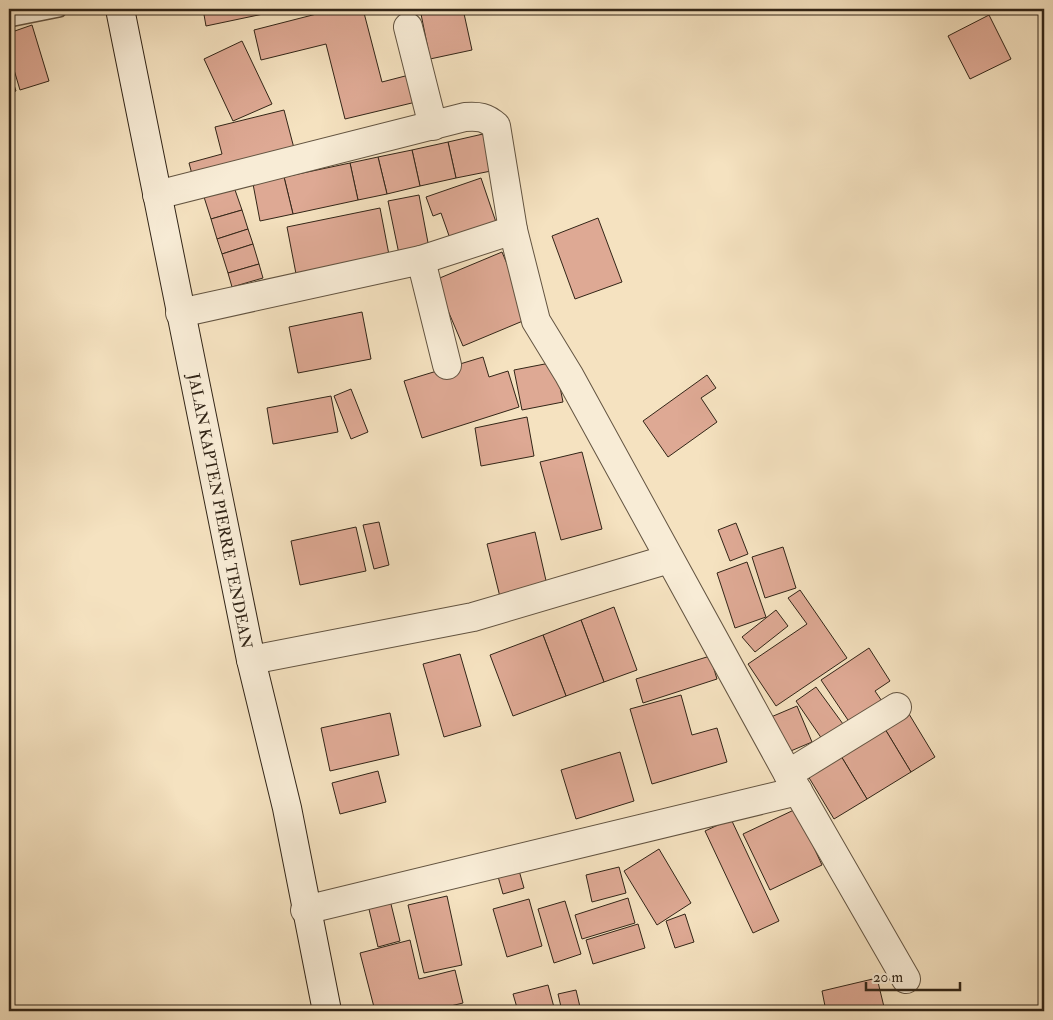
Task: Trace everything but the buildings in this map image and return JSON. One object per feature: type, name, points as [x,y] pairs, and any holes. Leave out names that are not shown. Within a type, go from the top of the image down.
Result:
[{"type":"street","name":"JALAN KAPTEN PIERRE TENDEAN","points":[[120,9],[251,660],[287,808],[305,910],[327,1011]]},
{"type":"street","points":[[408,27],[434,126]]},
{"type":"street","points":[[157,195],[477,116],[487,118],[496,126],[513,230],[536,320],[793,783],[906,979]]},
{"type":"street","points":[[180,313],[421,260],[513,230]]},
{"type":"street","points":[[421,260],[447,365]]},
{"type":"street","points":[[251,660],[473,616],[669,559]]},
{"type":"street","points":[[305,910],[793,783],[896,707]]},
{"type":"lane","points":[[9,19],[59,9]]}]
